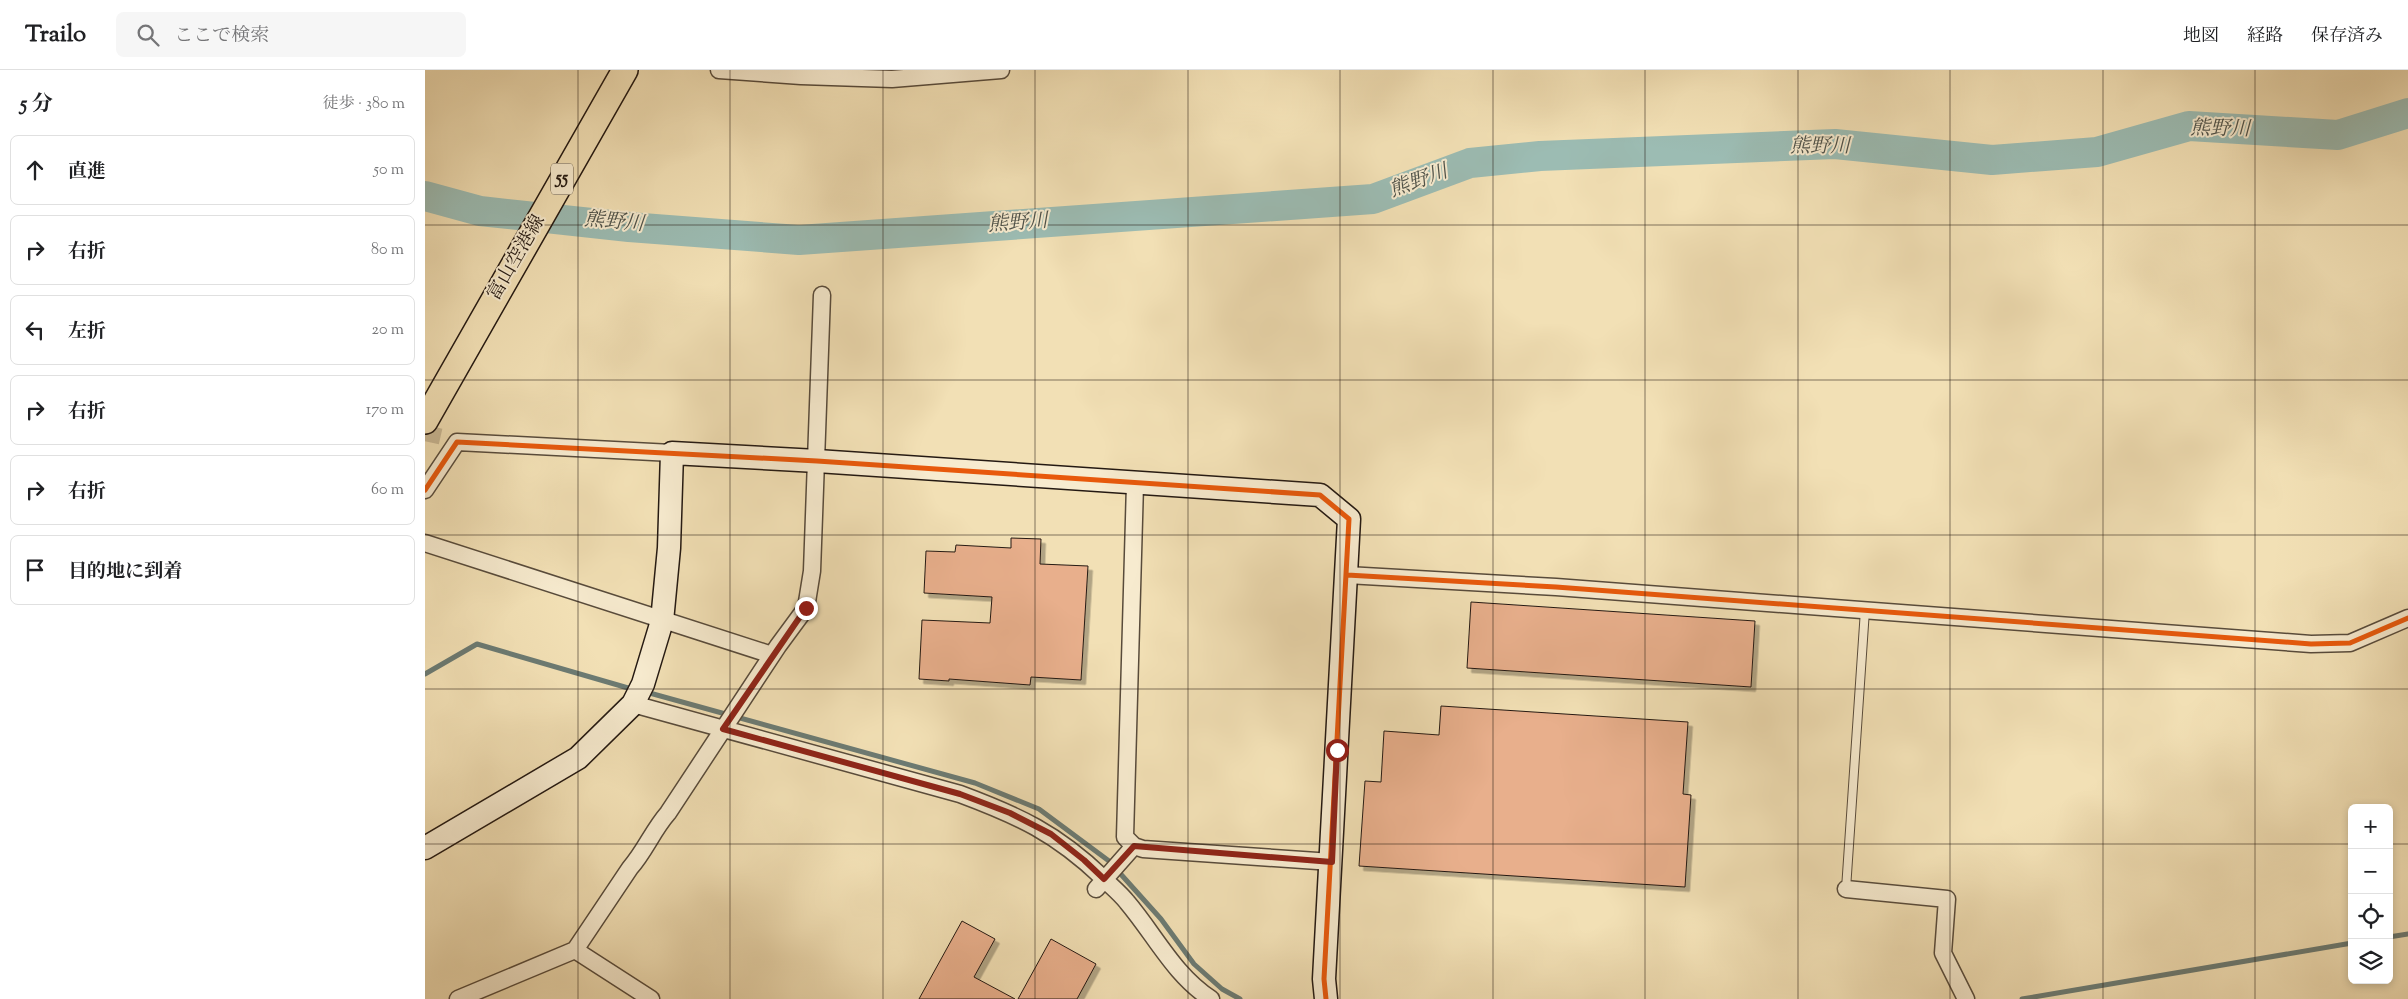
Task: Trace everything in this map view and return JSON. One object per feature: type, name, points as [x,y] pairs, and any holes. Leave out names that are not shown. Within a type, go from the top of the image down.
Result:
[{"type":"main road","name":"富山空港線","points":[[425,421],[623,73]]},
{"type":"street","points":[[719,70],[817,73],[893,79],[1001,70]]},
{"type":"street","points":[[458,999],[575,950],[640,856],[657,825],[806,608],[812,571],[822,295]]},
{"type":"street","points":[[425,490],[452,440],[817,461],[1135,484],[1320,495],[1349,520],[1332,862],[1324,979],[1326,999]]},
{"type":"street","points":[[425,848],[578,758],[633,704],[643,684],[662,621],[669,548],[672,453]]},
{"type":"street","points":[[1135,484],[1125,837],[1134,846],[1332,862]]},
{"type":"street","points":[[425,544],[772,655]]},
{"type":"street","points":[[1347,575],[1566,588],[2311,644],[2350,643],[2408,618]]},
{"type":"street","points":[[633,704],[960,794],[1010,813],[1051,834],[1084,860],[1100,884],[1126,900],[1167,956],[1194,988],[1211,999]]},
{"type":"street","points":[[1100,884],[1134,846]]},
{"type":"street","points":[[1846,889],[1947,898],[1943,953],[1966,999]]},
{"type":"street","points":[[575,950],[651,999]]},
{"type":"lane","points":[[1846,889],[1865,610]]},
{"type":"building","points":[[1011,538],[1041,539],[1040,564],[1088,566],[1081,680],[1031,677],[1030,685],[949,679],[949,681],[919,679],[922,620],[990,623],[992,597],[924,593],[926,551],[955,552],[956,545],[1011,548]]},
{"type":"building","points":[[1471,602],[1755,621],[1751,687],[1467,668]]},
{"type":"building","points":[[1441,706],[1688,722],[1683,794],[1691,795],[1685,887],[1359,866],[1365,781],[1381,782],[1384,731],[1439,735]]},
{"type":"building","points":[[962,921],[995,939],[974,977],[1015,999],[919,999]]},
{"type":"building","points":[[1051,939],[1096,964],[1077,999],[1018,999]]},
{"type":"waterway","name":"熊野川","points":[[425,196],[480,211],[629,227],[799,240],[1373,199],[1470,163],[1540,156],[1835,144],[1992,160],[2097,152],[2189,126],[2338,135],[2408,113]]},
{"type":"waterway","points":[[425,674],[477,644],[635,690]]},
{"type":"waterway","points":[[646,692],[975,783],[1039,809],[1109,861],[1161,919],[1194,964],[1222,989],[1240,999]]},
{"type":"waterway","points":[[2393,936],[2408,934]]},
{"type":"waterway","points":[[2022,999],[2348,944]]},
{"type":"tunnel","points":[[425,433],[447,438]]},
{"type":"cycle path","points":[[425,490],[457,442],[817,461],[1320,495],[1349,519],[1324,979],[1326,999]]},
{"type":"cycle path","points":[[1347,575],[1556,587],[2311,644],[2350,643],[2408,618]]},
{"type":"route","points":[[806,608],[778,646],[723,729],[960,794],[1010,813],[1051,834],[1084,860],[1104,879],[1134,846],[1332,862],[1337,750]]}]
